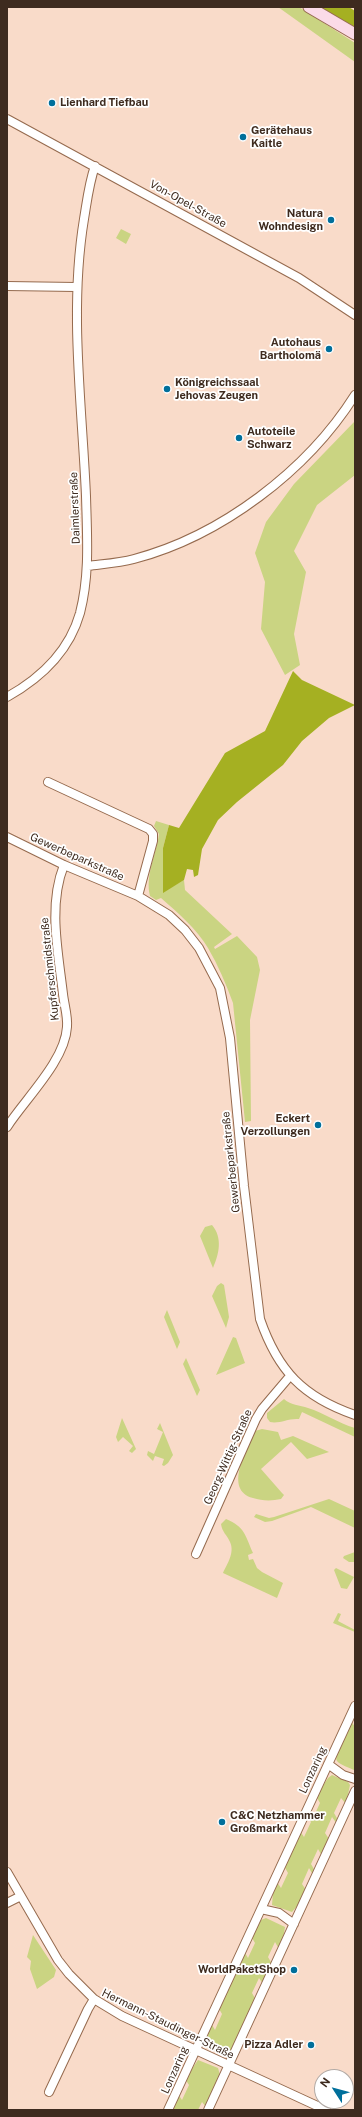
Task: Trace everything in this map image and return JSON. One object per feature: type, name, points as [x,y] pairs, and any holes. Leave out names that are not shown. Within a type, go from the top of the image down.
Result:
[{"type":"main road","points":[[309,7],[355,34]]},
{"type":"street","name":"Von-Opel-Straße","points":[[7,119],[299,278],[355,315]]},
{"type":"street","name":"Daimlerstraße","points":[[7,697],[28,685],[46,670],[64,648],[80,614],[88,566],[76,287],[82,232],[90,184],[95,166]]},
{"type":"street","points":[[7,286],[76,287]]},
{"type":"street","points":[[88,566],[133,559],[160,550],[186,540],[240,510],[262,495],[306,456],[347,408],[355,396]]},
{"type":"street","points":[[48,782],[150,829],[153,834],[153,841],[138,896]]},
{"type":"street","name":"Gewerbeparkstraße","points":[[7,837],[64,865],[138,896],[169,915],[185,930],[199,948],[220,988],[230,1038],[246,1206],[260,1319],[267,1339],[278,1360],[290,1376],[313,1395],[355,1415]]},
{"type":"street","name":"Kupferschmidstraße","points":[[7,1128],[48,1073],[59,1053],[67,1027],[55,929],[56,891],[64,865]]},
{"type":"street","name":"Georg-Wittig-Straße","points":[[196,1554],[256,1419],[262,1409],[290,1376]]},
{"type":"street","name":"Lonzaring","points":[[168,2110],[355,1706]]},
{"type":"street","points":[[328,1764],[343,1775],[355,1779]]},
{"type":"street","points":[[208,2110],[355,1791]]},
{"type":"street","points":[[7,1872],[58,1960],[69,1974],[94,1999]]},
{"type":"street","points":[[7,1903],[22,1896]]},
{"type":"street","points":[[261,1908],[279,1913],[288,1918],[294,1924]]},
{"type":"street","name":"Hermann-Staudinger-Straße","points":[[49,2092],[94,1999],[122,2016],[326,2110]]},
{"type":"green space","points":[[278,7],[299,7],[355,43],[355,62]]},
{"type":"green space","points":[[320,7],[349,7],[355,11],[355,27]]},
{"type":"green space","points":[[121,229],[131,234],[126,244],[116,238]]},
{"type":"green space","points":[[355,421],[355,475],[317,505],[294,551],[306,572],[294,634],[300,665],[285,675],[261,629],[265,582],[255,553],[266,522],[294,484]]},
{"type":"green space","points":[[293,671],[302,680],[355,705],[329,718],[302,741],[283,765],[237,802],[218,820],[202,849],[198,875],[194,877],[193,870],[187,869],[184,880],[163,893],[163,848],[169,825],[179,828],[225,753],[265,731]]},
{"type":"green space","points":[[156,821],[169,825],[163,848],[163,892],[184,880],[185,890],[232,934],[214,947],[215,949],[237,936],[257,957],[260,970],[250,1020],[251,1121],[245,1122],[233,1003],[222,975],[208,948],[193,928],[161,898],[156,900],[150,896],[150,873],[159,834],[154,826]]},
{"type":"green space","points":[[212,1225],[218,1235],[219,1241],[217,1257],[213,1268],[200,1236],[205,1227]]},
{"type":"green space","points":[[221,1283],[224,1285],[229,1317],[226,1328],[212,1296],[217,1286]]},
{"type":"green space","points":[[167,1310],[180,1342],[177,1349],[164,1317]]},
{"type":"green space","points":[[233,1337],[236,1338],[245,1363],[216,1375]]},
{"type":"green space","points":[[186,1358],[200,1390],[197,1396],[183,1364]]},
{"type":"green space","points":[[284,1399],[289,1403],[314,1410],[355,1428],[355,1437],[302,1412],[299,1419],[270,1422],[267,1418],[267,1413]]},
{"type":"green space","points":[[122,1418],[136,1449],[132,1453],[129,1451],[133,1446],[123,1437],[118,1442],[116,1437]]},
{"type":"green space","points":[[160,1423],[173,1455],[164,1466],[162,1465],[164,1459],[155,1456],[153,1461],[147,1455],[148,1451],[154,1454],[163,1432],[157,1429]]},
{"type":"green space","points":[[262,1429],[278,1432],[281,1440],[293,1436],[329,1452],[307,1459],[291,1442],[261,1469],[284,1495],[281,1499],[260,1500],[253,1498],[244,1494],[240,1487],[238,1478],[243,1458],[255,1431]]},
{"type":"green space","points":[[329,1499],[355,1511],[355,1528],[311,1507],[272,1521],[265,1522],[254,1517],[256,1514],[269,1518],[274,1517]]},
{"type":"green space","points":[[226,1519],[237,1525],[244,1532],[253,1553],[248,1555],[249,1560],[253,1559],[257,1568],[262,1572],[283,1583],[277,1598],[223,1573],[232,1550],[230,1542],[222,1529],[221,1524]]},
{"type":"green space","points":[[355,1552],[355,1562],[349,1562],[343,1558],[344,1556]]},
{"type":"green space","points":[[336,1568],[354,1577],[347,1589],[341,1588],[334,1570]]},
{"type":"green space","points":[[338,1613],[341,1614],[338,1621],[355,1630],[355,1632],[333,1623]]},
{"type":"green space","points":[[351,1721],[355,1727],[354,1770],[340,1764],[336,1758],[341,1741]]},
{"type":"green space","points":[[332,1775],[348,1782],[350,1785],[346,1804],[341,1798],[334,1813],[338,1820],[337,1824],[332,1817],[325,1833],[329,1839],[322,1856],[318,1849],[311,1864],[315,1871],[313,1875],[309,1868],[302,1884],[306,1890],[299,1904],[292,1912],[272,1905],[273,1892],[277,1882],[281,1888],[288,1873],[284,1866],[300,1831],[304,1837],[311,1822],[307,1815],[309,1812],[313,1818],[320,1803],[316,1796],[328,1778]]},
{"type":"green space","points":[[266,1918],[285,1927],[283,1940],[279,1949],[275,1942],[268,1957],[272,1964],[263,1984],[259,1978],[252,1993],[256,2000],[244,2030],[235,2045],[225,2055],[205,2047],[211,2023],[215,2030],[222,2014],[218,2007],[244,1951],[248,1958],[255,1943],[251,1936],[261,1920]]},
{"type":"green space","points":[[33,1935],[56,1970],[54,1977],[37,1989],[30,1969],[31,1961],[27,1957]]},
{"type":"green space","points":[[198,2060],[218,2068],[220,2075],[206,2107],[202,2102],[198,2110],[171,2110],[178,2094],[182,2100],[189,2085],[185,2079]]},
{"type":"place","name":"Lienhard Tiefbau","points":[[52,103]]},
{"type":"place","name":"Gerätehaus Kaitle","points":[[243,137]]},
{"type":"place","name":"Natura Wohndesign","points":[[331,220]]},
{"type":"place","name":"Autohaus Bartholomä","points":[[329,349]]},
{"type":"place","name":"Königreichssaal Jehovas Zeugen","points":[[167,389]]},
{"type":"place","name":"Autoteile Schwarz","points":[[239,438]]},
{"type":"place","name":"Eckert Verzollungen","points":[[318,1125]]},
{"type":"place","name":"C&C Netzhammer Großmarkt","points":[[222,1822]]},
{"type":"place","name":"WorldPaketShop","points":[[294,1970]]},
{"type":"place","name":"Pizza Adler","points":[[311,2045]]}]
